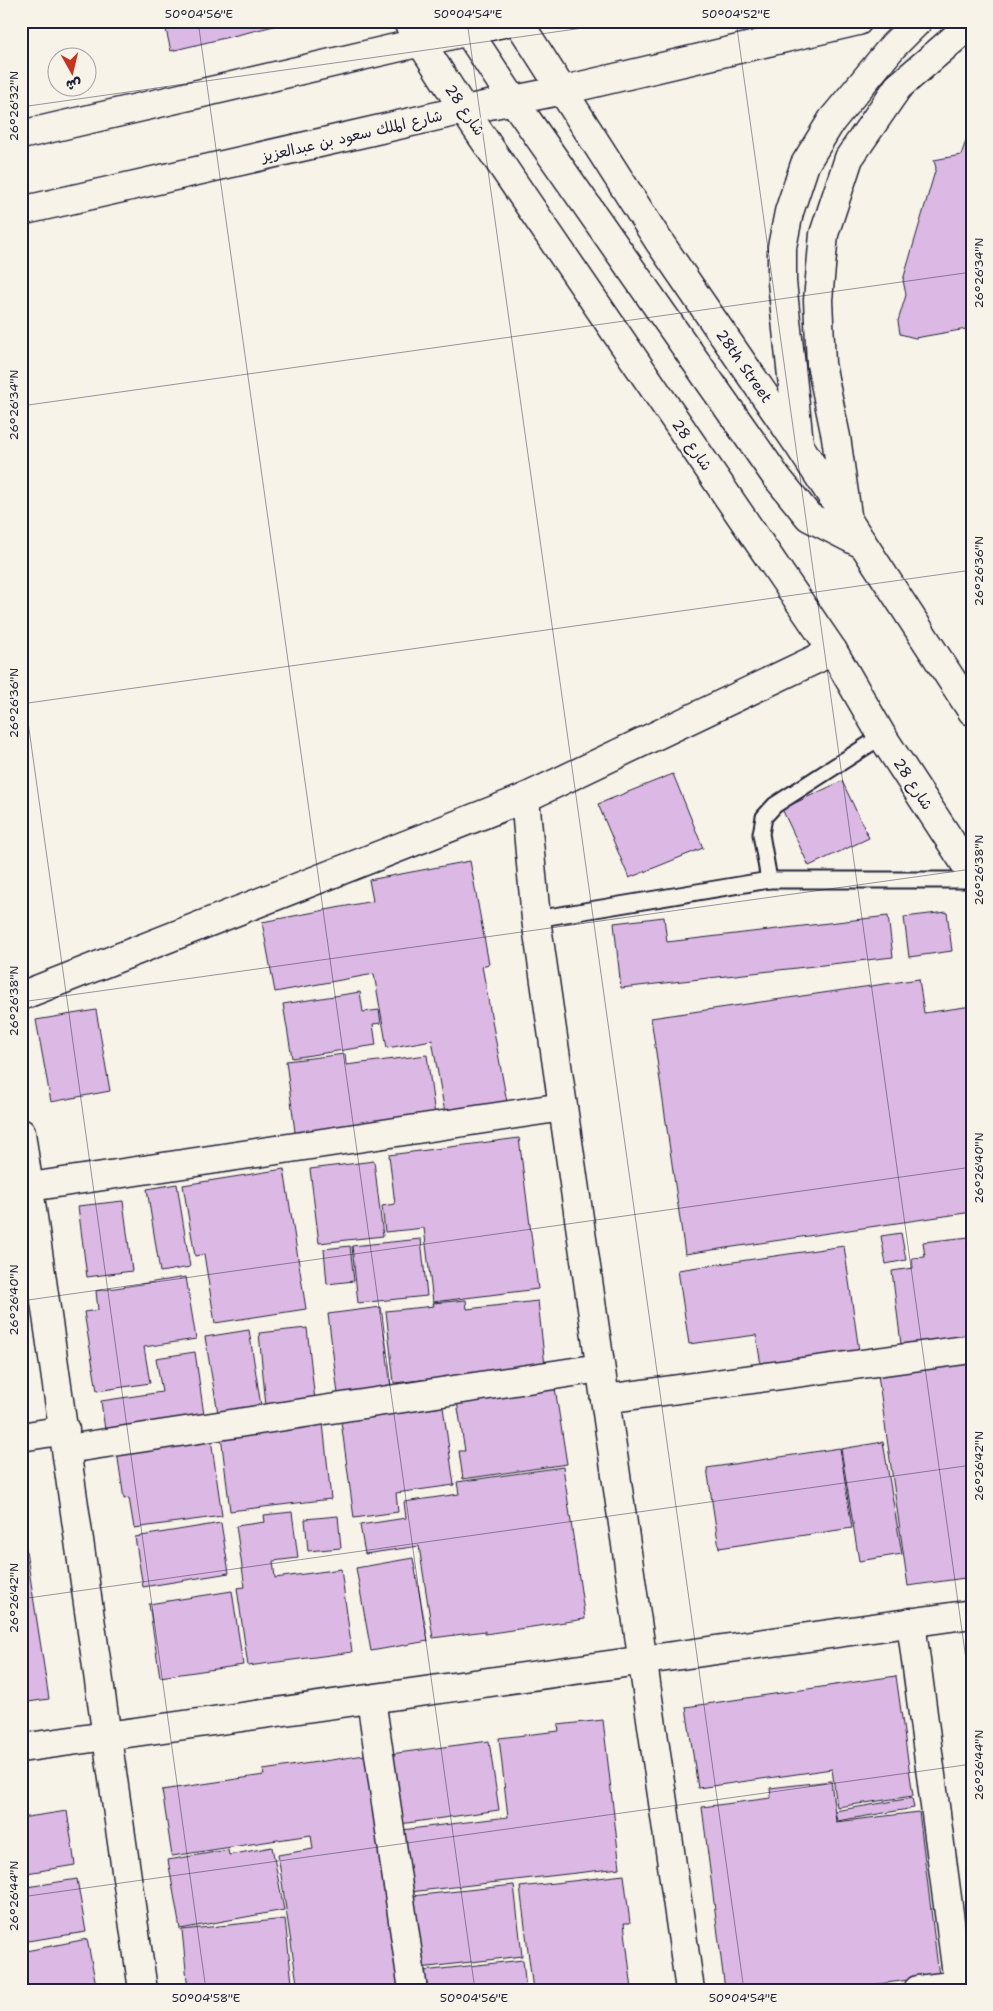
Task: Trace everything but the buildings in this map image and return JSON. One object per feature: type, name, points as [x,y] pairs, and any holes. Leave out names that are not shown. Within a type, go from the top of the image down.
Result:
[{"type":"street","points":[[21,135],[413,32],[512,21]]},
{"type":"street","name":"28th Street","points":[[518,21],[564,90],[658,240],[800,447],[855,534],[971,706]]},
{"type":"street","name":"شارع الملك سعود بن عبدالعزيز","points":[[21,211],[464,110],[564,90],[858,21]]},
{"type":"street","points":[[800,447],[782,282],[782,247],[789,212],[805,164],[832,120],[893,46],[918,21]]},
{"type":"street","points":[[463,26],[775,475],[809,517],[855,534]]},
{"type":"street","points":[[855,534],[821,364],[818,300],[824,234],[848,158],[898,87],[957,36],[972,27]]},
{"type":"street","name":"شارع 28","points":[[413,32],[464,110],[833,651],[882,736],[972,874]]},
{"type":"street","points":[[21,996],[525,798],[833,651]]},
{"type":"street","points":[[525,798],[536,919],[690,1990]]},
{"type":"street","points":[[30,1188],[563,1107]]},
{"type":"street","points":[[21,1133],[144,1990]]},
{"type":"street","points":[[605,1399],[972,1348]]},
{"type":"street","points":[[21,1438],[66,1439],[600,1368]]},
{"type":"street","points":[[21,1748],[972,1614]]},
{"type":"street","points":[[911,1622],[959,1988],[918,1990]]},
{"type":"street","points":[[371,1698],[414,1990]]},
{"type":"lane","points":[[769,880],[761,834],[764,817],[775,805],[882,736]]},
{"type":"lane","points":[[536,919],[769,880],[972,880]]}]
